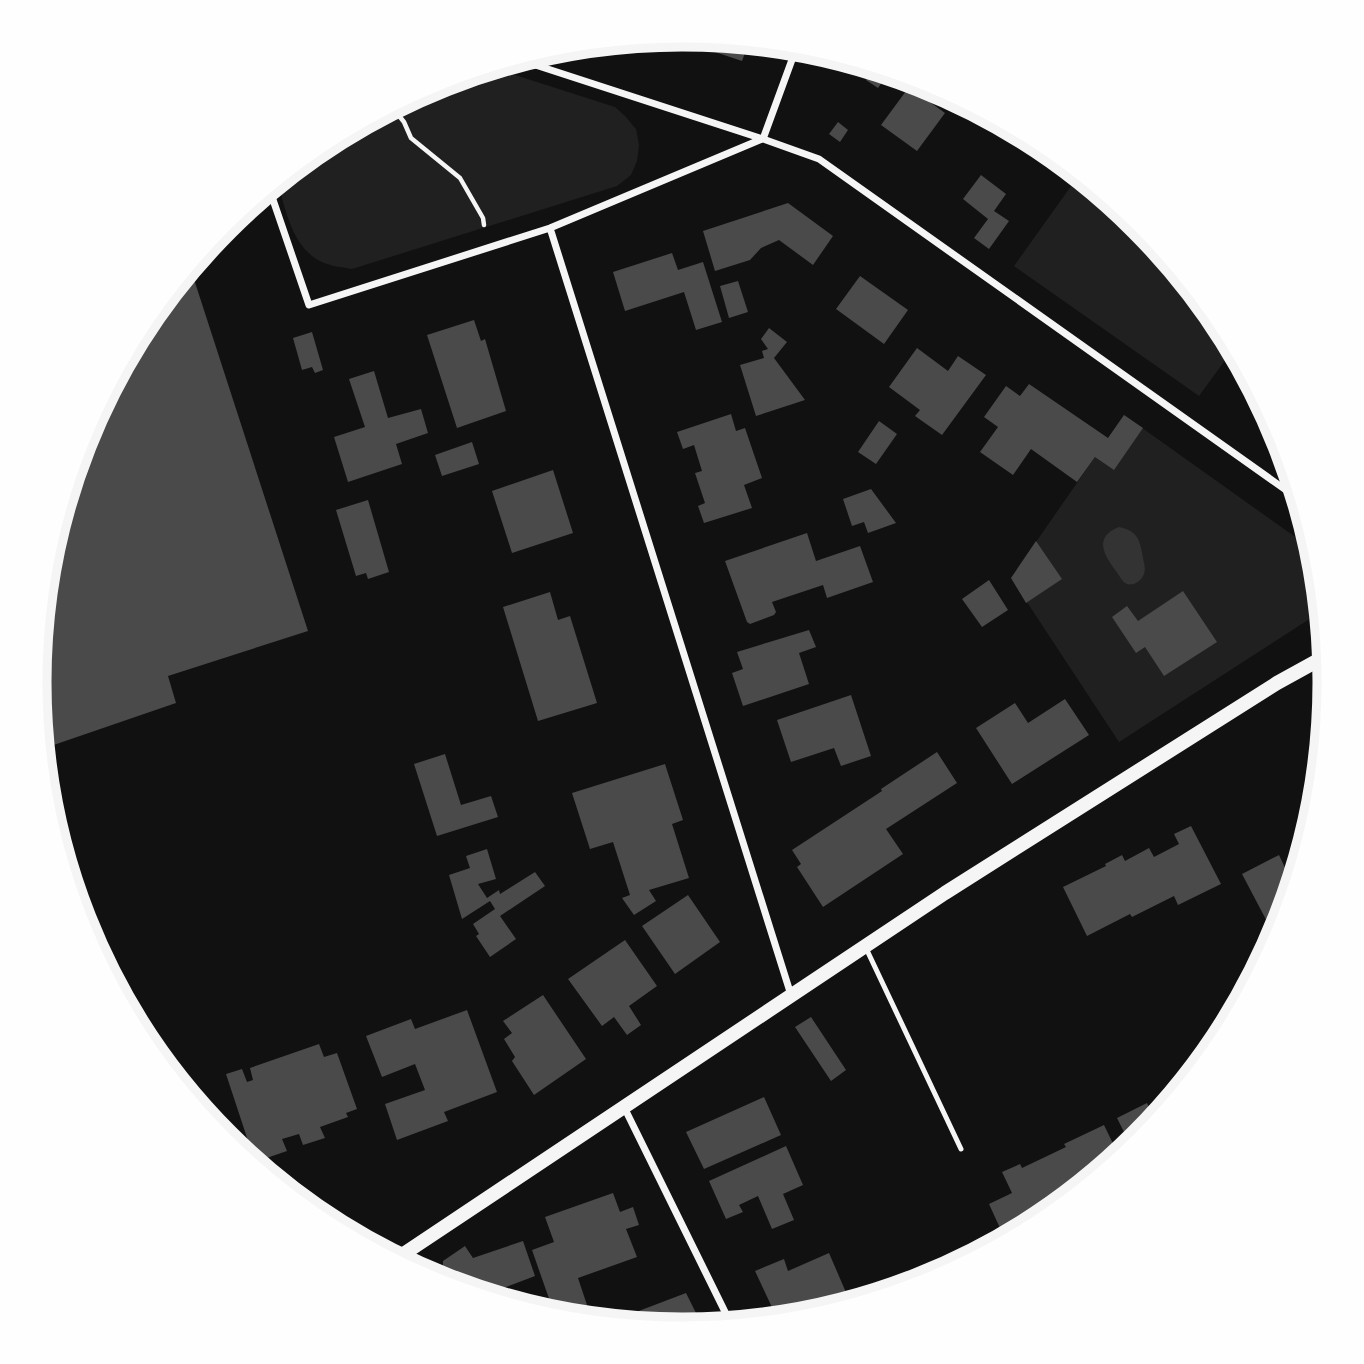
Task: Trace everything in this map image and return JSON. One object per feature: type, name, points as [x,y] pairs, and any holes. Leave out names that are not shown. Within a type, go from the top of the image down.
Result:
[{"type":"main road","points":[[405,1253],[945,893],[1316,662]]},
{"type":"street","points":[[272,197],[309,305],[550,228],[763,139],[793,57]]},
{"type":"street","points":[[535,65],[819,159],[1287,491]]},
{"type":"street","points":[[550,228],[791,995]]},
{"type":"street","points":[[624,1107],[726,1315]]},
{"type":"street","points":[[410,1250],[412,1256]]},
{"type":"lane","points":[[865,946],[961,1149]]},
{"type":"path","points":[[398,115],[411,138],[460,178],[483,218],[489,247]]},
{"type":"shaded area","points":[[507,72],[615,107],[636,129],[639,145],[637,161],[631,175],[617,186],[352,269],[327,264],[310,254],[296,236],[280,191],[329,154],[401,113],[478,81]]},
{"type":"shaded area","points":[[1074,183],[1131,233],[1159,263],[1210,329],[1227,357],[1199,396],[1014,266]]},
{"type":"shaded area","points":[[1124,415],[1301,541],[1313,617],[1119,742],[1011,578]]},
{"type":"shaded area","points":[[1119,527],[1134,534],[1141,546],[1145,572],[1139,581],[1132,584],[1122,580],[1103,547],[1106,536]]},
{"type":"building","points":[[703,48],[746,51],[742,61]]},
{"type":"building","points":[[868,76],[883,80],[878,88],[866,80]]},
{"type":"building","points":[[907,89],[917,93],[945,113],[917,151],[881,125]]},
{"type":"building","points":[[838,122],[848,130],[840,142],[829,134]]},
{"type":"building","points":[[981,175],[1006,194],[994,211],[1009,221],[989,249],[974,238],[988,219],[963,199]]},
{"type":"building","points":[[788,203],[833,236],[813,265],[779,240],[761,248],[750,260],[715,271],[703,231]]},
{"type":"building","points":[[672,253],[678,270],[703,262],[722,322],[696,330],[684,292],[625,311],[613,272]]},
{"type":"building","points":[[860,276],[908,310],[884,344],[836,309]]},
{"type":"building","points":[[193,277],[308,631],[168,676],[176,703],[51,746],[47,682],[53,599],[59,558],[81,478],[113,401],[132,365],[154,329]]},
{"type":"building","points":[[738,281],[748,312],[729,318],[720,286]]},
{"type":"building","points":[[474,320],[481,341],[485,339],[506,411],[457,428],[427,335]]},
{"type":"building","points":[[769,328],[787,342],[774,358],[805,400],[756,416],[740,365],[764,358],[762,351],[768,349],[761,339]]},
{"type":"building","points":[[312,332],[323,370],[315,373],[312,367],[302,370],[293,338]]},
{"type":"building","points":[[917,348],[948,371],[958,356],[986,375],[942,435],[915,416],[920,410],[889,387]]},
{"type":"building","points":[[374,371],[388,418],[421,409],[428,433],[396,444],[402,464],[348,482],[334,437],[365,427],[349,379]]},
{"type":"building","points":[[1029,384],[1108,438],[1124,415],[1143,428],[1114,470],[1095,457],[1077,482],[1031,449],[1013,475],[980,452],[998,427],[984,417],[1006,386],[1020,396]]},
{"type":"building","points":[[731,414],[736,431],[745,428],[762,478],[744,485],[752,508],[704,523],[698,506],[705,503],[695,473],[702,471],[694,445],[683,449],[677,432]]},
{"type":"building","points":[[879,421],[897,434],[876,464],[858,452]]},
{"type":"building","points":[[472,442],[479,464],[442,476],[435,455]]},
{"type":"building","points":[[553,470],[573,533],[512,553],[492,491]]},
{"type":"building","points":[[871,489],[896,523],[868,533],[864,522],[852,526],[843,499]]},
{"type":"building","points":[[368,500],[389,572],[368,579],[366,573],[356,576],[336,510]]},
{"type":"building","points":[[807,533],[816,561],[860,546],[873,582],[827,598],[823,585],[772,602],[776,612],[774,615],[750,624],[725,561]]},
{"type":"building","points":[[1036,541],[1062,579],[1026,603],[1011,578]]},
{"type":"building","points":[[989,580],[1008,610],[982,627],[962,599]]},
{"type":"building","points":[[1183,591],[1217,642],[1164,676],[1145,647],[1136,653],[1112,617],[1127,606],[1138,621]]},
{"type":"building","points":[[550,592],[558,620],[570,616],[597,703],[538,721],[503,607]]},
{"type":"building","points":[[809,630],[816,647],[799,653],[809,684],[743,706],[732,673],[743,669],[737,652]]},
{"type":"building","points":[[851,695],[871,756],[841,766],[834,748],[791,762],[777,720]]},
{"type":"building","points":[[1065,699],[1089,735],[1012,784],[976,728],[1015,703],[1028,723]]},
{"type":"building","points":[[937,752],[957,783],[886,829],[903,854],[823,907],[797,867],[801,864],[792,850]]},
{"type":"building","points":[[445,754],[461,805],[491,796],[498,817],[437,836],[414,764]]},
{"type":"building","points":[[665,764],[683,820],[672,824],[689,878],[649,890],[656,901],[634,915],[622,898],[630,895],[613,842],[590,849],[572,793]]},
{"type":"building","points":[[1191,826],[1221,884],[1178,905],[1174,896],[1087,936],[1063,887],[1122,855],[1125,861],[1149,848],[1154,857],[1179,844],[1174,834]]},
{"type":"building","points":[[487,849],[496,879],[478,884],[487,898],[499,890],[500,894],[535,872],[545,886],[500,916],[516,939],[490,957],[476,936],[479,934],[473,924],[495,909],[490,901],[462,919],[449,875],[470,868],[466,856]]},
{"type":"building","points":[[1279,855],[1287,872],[1268,924],[1242,874]]},
{"type":"building","points":[[688,895],[720,942],[675,974],[642,926]]},
{"type":"building","points":[[625,940],[657,986],[629,1006],[641,1025],[627,1035],[614,1017],[602,1026],[568,979]]},
{"type":"building","points":[[543,995],[586,1059],[534,1095],[512,1061],[515,1057],[504,1039],[512,1033],[503,1021]]},
{"type":"building","points":[[467,1010],[497,1092],[444,1112],[448,1121],[397,1140],[385,1104],[425,1090],[415,1064],[382,1077],[366,1036],[411,1019],[415,1029]]},
{"type":"building","points":[[811,1017],[846,1070],[831,1081],[795,1027]]},
{"type":"building","points":[[319,1044],[324,1057],[337,1053],[357,1109],[346,1113],[348,1117],[320,1127],[325,1138],[303,1145],[299,1134],[282,1139],[287,1151],[263,1159],[250,1147],[226,1074],[242,1069],[247,1082],[253,1080],[250,1068]]},
{"type":"building","points":[[764,1097],[781,1135],[704,1169],[686,1132]]},
{"type":"building","points":[[1147,1103],[1150,1110],[1126,1136],[1117,1118]]},
{"type":"building","points":[[1104,1125],[1114,1146],[1068,1186],[1001,1231],[989,1204],[1012,1193],[1002,1172],[1020,1164],[1022,1168],[1066,1147],[1064,1144]]},
{"type":"building","points":[[786,1146],[803,1185],[783,1194],[794,1220],[772,1229],[758,1196],[739,1205],[743,1212],[726,1219],[709,1181]]},
{"type":"building","points":[[613,1193],[620,1212],[633,1207],[639,1225],[626,1229],[637,1257],[578,1278],[588,1309],[551,1303],[532,1250],[554,1242],[545,1217]]},
{"type":"building","points":[[523,1241],[535,1276],[500,1289],[443,1270],[443,1261],[465,1246],[473,1258]]},
{"type":"building","points":[[829,1253],[847,1295],[773,1310],[755,1271],[784,1259],[788,1271]]},
{"type":"building","points":[[686,1293],[698,1316],[682,1317],[631,1314]]}]
